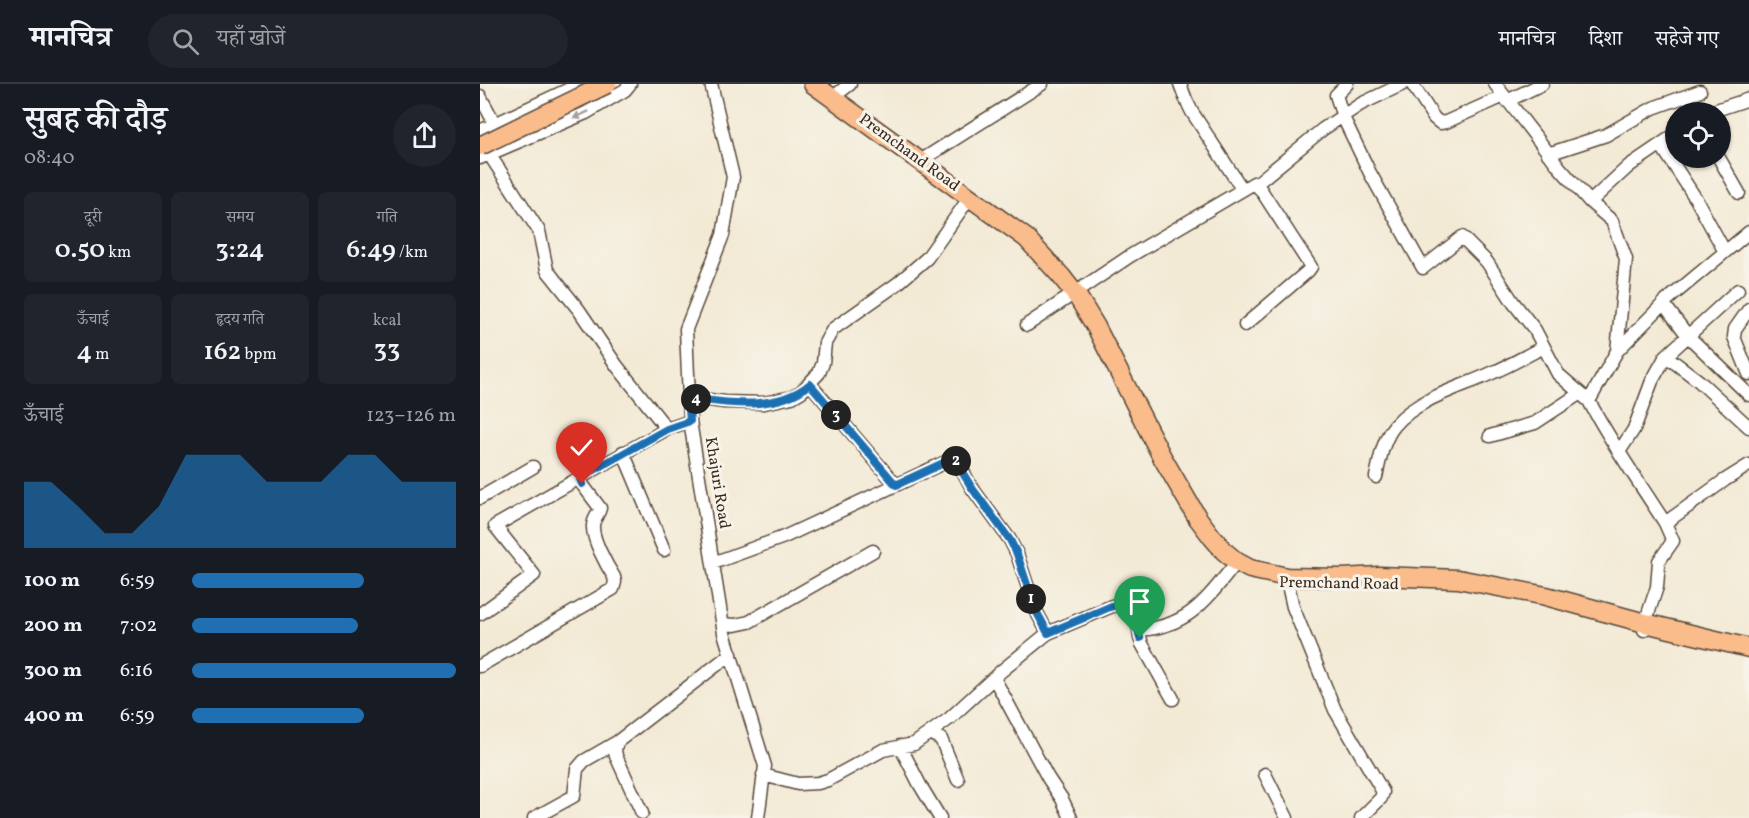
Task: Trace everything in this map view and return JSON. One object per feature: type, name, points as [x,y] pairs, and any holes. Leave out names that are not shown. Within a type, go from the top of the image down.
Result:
[{"type":"highway","points":[[482,144],[608,84]]},
{"type":"highway","name":"Premchand Road","points":[[813,84],[1026,238],[1096,327],[1162,457],[1197,517],[1234,566],[1246,578],[1288,585],[1404,585],[1484,593],[1544,603],[1749,648]]},
{"type":"highway","name":"Premchand Road","points":[[1234,566],[1287,577],[1379,576],[1458,579],[1546,596],[1749,656]]},
{"type":"street","points":[[482,144],[495,124],[580,84]]},
{"type":"street","points":[[482,144],[586,113],[630,84]]},
{"type":"street","name":"Khajuri Road","points":[[711,84],[733,177],[723,235],[686,329],[688,398],[723,624],[765,766],[759,818]]},
{"type":"street","points":[[832,98],[850,84]]},
{"type":"street","points":[[920,161],[1042,84]]},
{"type":"street","points":[[1180,84],[1192,112],[1242,189]]},
{"type":"street","points":[[1347,84],[1336,95],[1343,117],[1378,189],[1423,268],[1462,237],[1486,262],[1535,330],[1558,374],[1584,398],[1665,523],[1673,541],[1659,561],[1657,587],[1645,626]]},
{"type":"street","points":[[1027,325],[1130,256],[1242,189],[1256,184],[1323,129],[1361,104],[1403,84]]},
{"type":"street","points":[[1412,84],[1434,118],[1440,123],[1542,84]]},
{"type":"street","points":[[1495,84],[1548,154],[1590,202],[1612,221],[1626,259],[1617,351]]},
{"type":"street","points":[[1548,154],[1606,135],[1653,108],[1700,91]]},
{"type":"street","points":[[480,96],[495,124]]},
{"type":"street","points":[[1731,105],[1749,99]]},
{"type":"street","points":[[1590,202],[1629,166],[1665,141]]},
{"type":"street","points":[[482,144],[539,231],[548,270],[579,310],[617,366],[667,429]]},
{"type":"street","points":[[1660,144],[1696,199],[1725,252]]},
{"type":"street","points":[[1725,168],[1739,193]]},
{"type":"street","points":[[1245,325],[1311,267],[1256,184]]},
{"type":"street","points":[[688,398],[764,403],[792,397],[810,384],[819,373],[825,343],[833,329],[897,284],[927,258],[970,197]]},
{"type":"street","points":[[1490,436],[1535,423],[1584,398],[1617,351],[1663,303],[1749,232]]},
{"type":"street","points":[[1619,452],[1634,429],[1652,381],[1666,356],[1738,290]]},
{"type":"street","points":[[1663,303],[1688,336],[1749,395]]},
{"type":"street","points":[[1749,309],[1735,329],[1734,337],[1749,374]]},
{"type":"street","points":[[1376,477],[1383,447],[1389,434],[1405,415],[1418,406],[1495,372],[1544,346]]},
{"type":"street","points":[[1666,356],[1699,381],[1749,427]]},
{"type":"street","points":[[810,384],[896,485]]},
{"type":"street","points":[[480,614],[534,575],[495,526],[623,452],[667,429],[690,421]]},
{"type":"street","points":[[623,452],[664,550]]},
{"type":"street","points":[[713,563],[784,537],[954,460],[1010,540],[1017,554],[1035,609],[1048,633]]},
{"type":"street","points":[[1665,523],[1749,465]]},
{"type":"street","points":[[480,498],[533,467]]},
{"type":"street","points":[[480,666],[609,592],[615,586],[614,577],[593,533],[593,524],[600,508],[582,484],[581,477]]},
{"type":"street","points":[[723,624],[735,625],[749,622],[873,551]]},
{"type":"street","points":[[1139,629],[1174,623],[1188,616],[1209,596],[1234,566]]},
{"type":"street","points":[[1288,585],[1293,607],[1335,710],[1383,792],[1381,798],[1360,818]]},
{"type":"street","points":[[763,775],[798,784],[818,783],[828,780],[875,753],[890,747],[914,744],[931,734],[1048,633],[1112,606],[1124,604],[1130,608],[1139,629],[1140,638],[1173,699]]},
{"type":"street","points":[[534,818],[574,796],[577,769],[584,761],[617,742],[730,654]]},
{"type":"street","points":[[994,678],[1071,818]]},
{"type":"street","points":[[931,734],[941,739],[958,780]]},
{"type":"street","points":[[617,742],[616,756],[642,813]]},
{"type":"street","points":[[900,746],[940,818]]},
{"type":"street","points":[[1265,774],[1287,818]]},
{"type":"route","points":[[582,484],[581,477],[623,452],[667,429],[690,421],[688,398],[764,403],[792,397],[810,384],[896,485],[952,459],[960,466],[972,488],[1010,540],[1024,573],[1030,597],[1048,633],[1112,606],[1124,604],[1130,608],[1139,629],[1140,638]]}]
